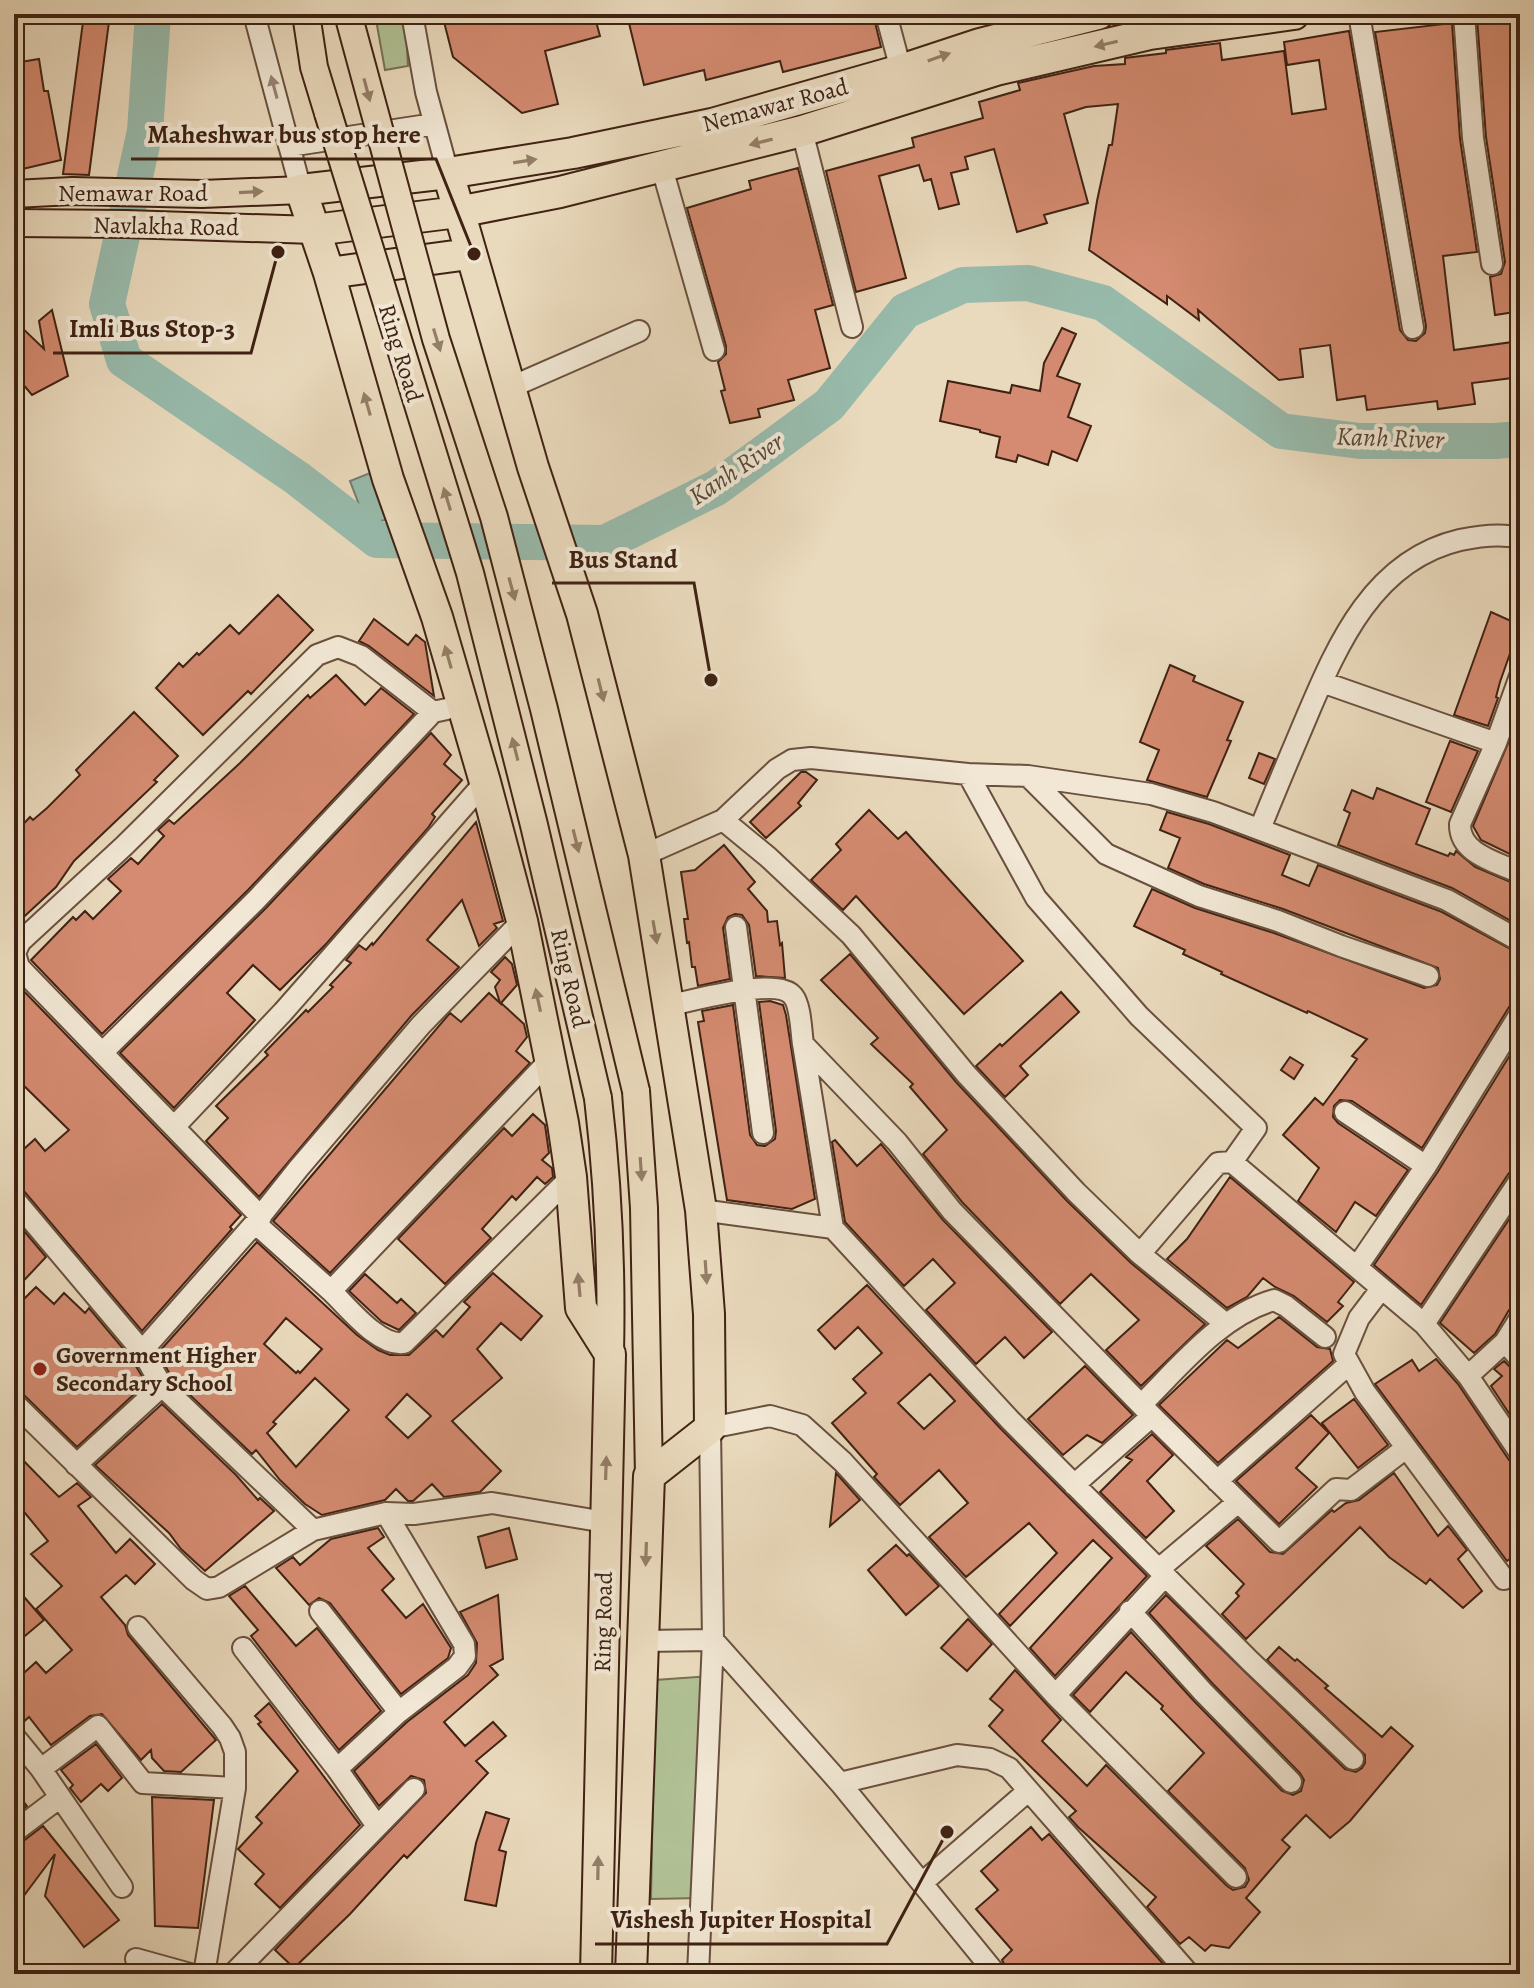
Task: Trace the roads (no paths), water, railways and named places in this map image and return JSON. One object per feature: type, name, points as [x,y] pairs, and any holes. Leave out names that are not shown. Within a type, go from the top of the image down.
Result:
[{"type":"highway","name":"Nemawar Road","points":[[301,190],[448,173],[573,153],[802,131],[869,94],[901,70],[980,44],[1098,14]]},
{"type":"highway","name":"Nemawar Road","points":[[314,230],[458,212],[662,168],[715,138],[869,94],[996,70],[1149,24],[1294,14]]},
{"type":"highway","points":[[448,173],[533,467],[582,614],[644,855],[701,1210],[709,1314],[710,1428],[649,1476]]},
{"type":"highway","points":[[301,190],[329,273],[388,479],[437,617],[448,709],[485,782],[522,921],[551,1059],[571,1177],[581,1308],[610,1354]]},
{"type":"highway","points":[[329,273],[469,254]]},
{"type":"highway","name":"Ring Road","points":[[596,1974],[610,1354]]},
{"type":"highway","name":"Ring Road","points":[[631,1974],[649,1476]]},
{"type":"main road","name":"Ring Road","points":[[306,14],[317,78],[470,573],[534,825],[598,1098],[607,1169],[610,1354]]},
{"type":"main road","name":"Ring Road","points":[[348,14],[436,339],[494,517],[544,709],[636,1091],[644,1208],[649,1476]]},
{"type":"main road","name":"Nemawar Road","points":[[14,194],[72,191],[202,194],[301,190]]},
{"type":"main road","name":"Navlakha Road","points":[[14,223],[314,230]]},
{"type":"street","points":[[254,14],[301,190]]},
{"type":"street","points":[[412,14],[434,124],[448,173]]},
{"type":"street","points":[[886,14],[901,70]]},
{"type":"street","points":[[1359,14],[1413,328]]},
{"type":"street","points":[[1464,14],[1473,138],[1492,264]]},
{"type":"street","points":[[289,146],[434,124]]},
{"type":"street","points":[[802,131],[852,327]]},
{"type":"street","points":[[662,168],[714,350]]},
{"type":"street","points":[[509,388],[639,331]]},
{"type":"street","points":[[1260,829],[1322,682],[1357,614],[1384,581],[1405,565],[1446,543],[1478,536],[1520,538]]},
{"type":"street","points":[[102,1053],[448,709],[361,656],[338,647],[317,655],[124,846],[20,942],[15,953],[19,967],[102,1053],[174,1127],[258,1220],[382,1339],[396,1345],[404,1343],[571,1177]]},
{"type":"street","points":[[1520,676],[1496,743],[1460,824],[1460,835],[1472,850],[1520,873]]},
{"type":"street","points":[[1322,682],[1496,743]]},
{"type":"street","points":[[644,855],[723,820],[777,769],[792,760],[811,758],[968,774],[1028,776],[1151,794],[1260,829],[1447,900],[1520,941]]},
{"type":"street","points":[[968,774],[1036,898],[1139,1016],[1256,1128],[1232,1162]]},
{"type":"street","points":[[1028,776],[1106,854],[1199,896],[1278,921],[1428,976]]},
{"type":"street","points":[[174,1127],[292,1002],[485,782]]},
{"type":"street","points":[[723,820],[768,857],[851,935],[966,1074],[1076,1192],[1140,1254],[1226,1324]]},
{"type":"street","points":[[142,1351],[258,1220],[421,1025],[522,921]]},
{"type":"street","points":[[736,927],[763,1133]]},
{"type":"street","points":[[667,1006],[772,987],[786,989],[796,998],[833,1228],[1010,1420],[1353,1759]]},
{"type":"street","points":[[1357,1267],[1426,1166],[1520,1014]]},
{"type":"street","points":[[803,1044],[897,1142],[952,1211],[1279,1542],[1336,1489],[1351,1490],[1406,1448]]},
{"type":"street","points":[[331,1291],[551,1059]]},
{"type":"street","points":[[1345,1112],[1426,1166]]},
{"type":"street","points":[[1140,1254],[1218,1163],[1232,1162],[1424,1324],[1468,1376],[1520,1453]]},
{"type":"street","points":[[1424,1324],[1520,1180]]},
{"type":"street","points":[[14,1199],[142,1351],[162,1386],[313,1530]]},
{"type":"street","points":[[701,1210],[833,1228]]},
{"type":"street","points":[[1381,1289],[1359,1318],[1344,1354],[1365,1392],[1504,1579]]},
{"type":"street","points":[[1074,1485],[1226,1324],[1274,1300],[1325,1337]]},
{"type":"street","points":[[1468,1376],[1505,1342],[1520,1318]]},
{"type":"street","points":[[1505,1342],[1520,1359]]},
{"type":"street","points":[[1217,1481],[1349,1364]]},
{"type":"street","points":[[76,1465],[162,1386]]},
{"type":"street","points":[[14,1403],[194,1580],[207,1589],[219,1587],[313,1530],[386,1513],[414,1514],[492,1503],[605,1522]]},
{"type":"street","points":[[698,1974],[713,1640],[710,1428],[770,1416],[802,1425],[843,1462],[1057,1697],[1236,1877]]},
{"type":"street","points":[[1057,1697],[1162,1573],[1238,1502]]},
{"type":"street","points":[[337,1769],[399,1712],[457,1667],[465,1656],[464,1644],[386,1513]]},
{"type":"street","points":[[320,1611],[399,1712]]},
{"type":"street","points":[[1130,1611],[1291,1782]]},
{"type":"street","points":[[138,1627],[230,1738],[235,1752],[235,1788],[204,1974]]},
{"type":"street","points":[[643,1641],[713,1640],[840,1783],[996,1974]]},
{"type":"street","points":[[243,1648],[377,1826]]},
{"type":"street","points":[[41,1769],[98,1726],[143,1783],[235,1788]]},
{"type":"street","points":[[14,1736],[41,1769],[122,1887]]},
{"type":"street","points":[[840,1783],[957,1755],[990,1759],[1009,1768],[1189,1974]]},
{"type":"street","points":[[233,1974],[414,1789]]},
{"type":"street","points":[[922,1883],[1028,1791]]},
{"type":"street","points":[[14,1832],[59,1798]]},
{"type":"street","points":[[136,1959],[190,1974]]},
{"type":"waterway","name":"Kanh River","points":[[153,14],[145,131],[107,304],[124,360],[297,478],[377,540],[605,543],[716,488],[829,405],[905,311],[963,285],[1028,283],[1103,303],[1281,431],[1360,441],[1520,439]]},
{"type":"place","name":"Imli Bus Stop-3","points":[[278,252]]},
{"type":"place","name":"Maheshwar bus stop here","points":[[474,254]]},
{"type":"place","name":"Bus Stand","points":[[711,680]]},
{"type":"place","name":"Government Higher Secondary School","points":[[40,1369]]},
{"type":"place","name":"Vishesh Jupiter Hospital","points":[[947,1832]]}]
